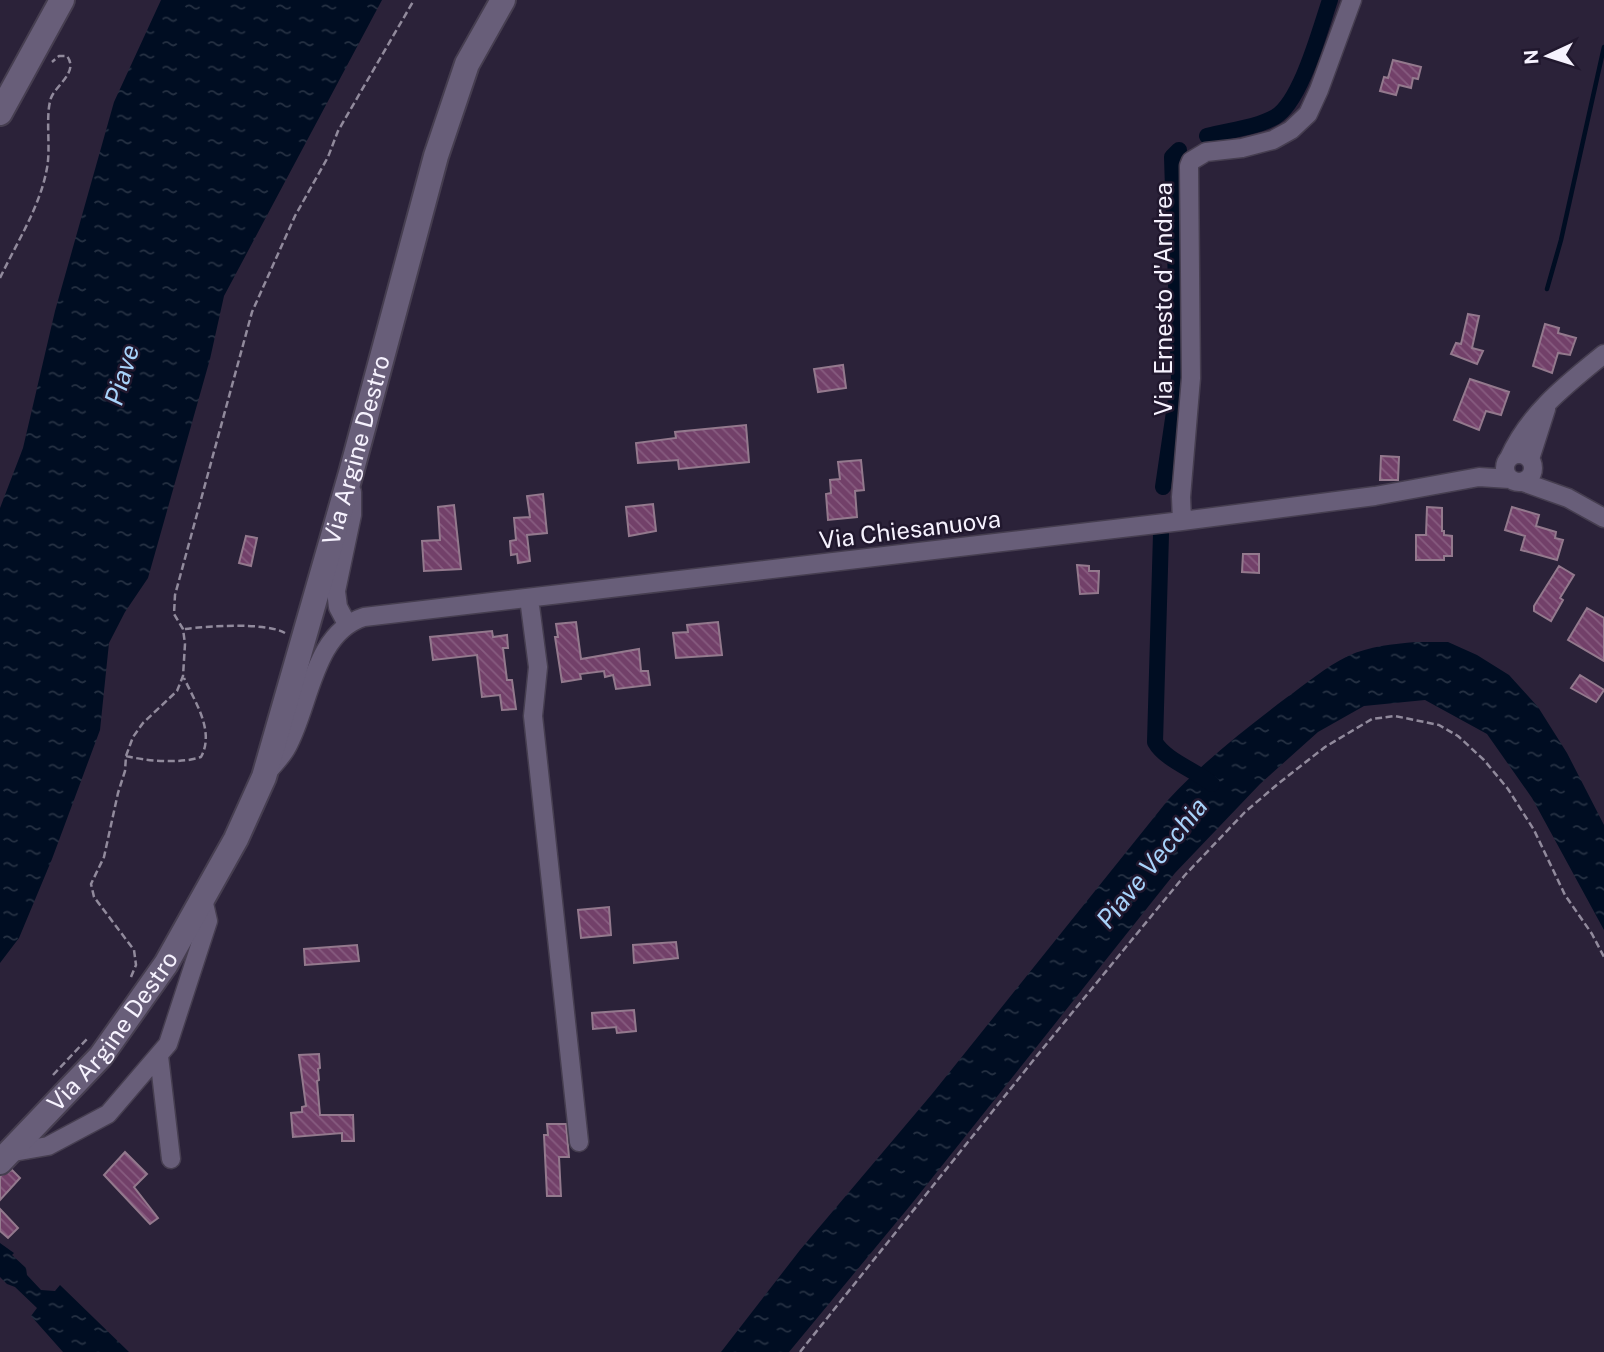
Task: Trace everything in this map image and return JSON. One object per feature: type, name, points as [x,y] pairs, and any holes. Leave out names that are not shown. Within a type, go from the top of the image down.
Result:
[{"type":"street","points":[[0,113],[62,0]]},
{"type":"street","name":"Via Argine Destro","points":[[4,1157],[101,1056],[166,964],[236,839],[264,776],[351,472],[436,156],[467,64],[503,0]]},
{"type":"street","name":"Via Ernesto d'Andrea","points":[[1182,521],[1181,497],[1191,378],[1189,166],[1191,160],[1206,152],[1242,148],[1273,140],[1291,130],[1308,114],[1352,0]]},
{"type":"street","points":[[1512,470],[1522,433],[1548,402],[1604,354]]},
{"type":"street","points":[[1531,460],[1548,402]]},
{"type":"street","points":[[1512,470],[1518,454],[1531,460],[1547,473],[1568,498]]},
{"type":"street","points":[[1512,470],[1604,518]]},
{"type":"street","name":"Via Chiesanuova","points":[[347,624],[364,617],[384,614],[1375,496],[1512,470]]},
{"type":"street","points":[[264,776],[287,748],[324,654],[337,632],[347,624],[338,607],[336,591],[352,515],[351,472]]},
{"type":"street","points":[[528,598],[538,667],[534,716],[579,1142]]},
{"type":"street","name":"Via Argine Destro","points":[[4,1157],[48,1146],[108,1114],[159,1056],[168,1044],[208,920],[203,899]]},
{"type":"street","points":[[159,1056],[170,1159]]},
{"type":"path","points":[[130,981],[136,965],[134,950],[94,897],[91,884],[104,857],[125,771],[126,756],[133,737],[143,723],[177,691],[183,676],[185,644],[183,629],[174,614],[175,595],[252,312],[295,216],[328,157],[338,131],[414,0]]},
{"type":"path","points":[[0,278],[36,207],[47,171],[51,97],[67,76],[70,67],[66,56],[59,56],[51,63]]},
{"type":"path","points":[[183,629],[210,626],[253,627],[279,630],[288,635]]},
{"type":"path","points":[[126,756],[153,761],[191,761],[201,757],[206,747],[204,721],[183,676]]},
{"type":"path","points":[[800,1352],[1185,875],[1245,812],[1279,783],[1325,747],[1372,719],[1395,716],[1439,725],[1458,736],[1484,760],[1508,789],[1534,830],[1565,895],[1604,957]]},
{"type":"path","points":[[60,1067],[93,1031]]},
{"type":"water","name":"Piave","points":[[161,0],[382,0],[224,296],[210,359],[148,578],[125,612],[109,643],[100,730],[19,938],[0,963],[0,508],[23,448],[55,311],[114,102]]},
{"type":"water","name":"Piave Vecchia","points":[[1416,642],[1448,642],[1477,655],[1509,675],[1538,707],[1567,753],[1604,825],[1604,930],[1532,798],[1487,734],[1425,700],[1364,706],[1318,732],[1260,784],[1175,873],[909,1207],[789,1352],[721,1352],[800,1250],[932,1094],[1168,800],[1240,734],[1331,665],[1365,650]]},
{"type":"water","points":[[0,1243],[14,1253],[12,1255],[26,1268],[27,1275],[41,1290],[55,1291],[60,1285],[129,1352],[63,1352],[31,1316],[37,1308],[0,1277]]},
{"type":"building","points":[[1393,60],[1421,67],[1418,79],[1413,78],[1411,88],[1399,85],[1396,95],[1380,91],[1384,77],[1388,78]]},
{"type":"building","points":[[1468,314],[1479,316],[1472,348],[1483,351],[1477,364],[1451,354],[1456,343],[1461,344]]},
{"type":"building","points":[[1545,324],[1559,328],[1558,333],[1576,338],[1570,355],[1558,353],[1552,373],[1533,366]]},
{"type":"building","points":[[843,365],[846,388],[818,392],[814,369]]},
{"type":"building","points":[[1470,379],[1509,392],[1501,415],[1486,411],[1479,430],[1454,420]]},
{"type":"building","points":[[746,425],[749,462],[679,469],[678,460],[638,463],[636,443],[676,438],[675,432]]},
{"type":"building","points":[[1381,456],[1399,457],[1398,480],[1380,480]]},
{"type":"building","points":[[861,460],[864,490],[855,491],[857,517],[828,520],[826,494],[831,493],[830,480],[840,479],[838,462]]},
{"type":"building","points":[[543,494],[547,533],[527,535],[530,561],[518,563],[517,554],[511,555],[510,541],[516,540],[514,518],[530,517],[527,496]]},
{"type":"building","points":[[653,504],[656,531],[629,536],[626,507]]},
{"type":"building","points":[[454,505],[461,569],[424,571],[422,541],[440,540],[438,507]]},
{"type":"building","points":[[1427,507],[1442,508],[1442,531],[1444,535],[1452,536],[1452,556],[1444,556],[1444,560],[1416,560],[1416,535],[1426,535]]},
{"type":"building","points":[[1512,507],[1539,515],[1536,526],[1556,532],[1555,538],[1563,540],[1557,560],[1521,550],[1525,536],[1505,530]]},
{"type":"building","points":[[246,536],[257,538],[251,566],[239,563]]},
{"type":"building","points":[[1243,554],[1259,554],[1259,573],[1242,572]]},
{"type":"building","points":[[1077,565],[1089,566],[1089,571],[1099,571],[1098,593],[1080,594]]},
{"type":"building","points":[[1559,566],[1574,575],[1560,598],[1563,600],[1551,621],[1534,611],[1534,606]]},
{"type":"building","points":[[1587,608],[1604,618],[1604,661],[1568,640]]},
{"type":"building","points":[[576,622],[581,659],[639,649],[641,671],[648,671],[650,685],[616,689],[613,675],[605,677],[604,671],[580,674],[581,679],[562,682],[555,637],[558,637],[556,624]]},
{"type":"building","points":[[718,622],[722,655],[676,658],[673,633],[688,632],[687,625]]},
{"type":"building","points":[[492,631],[493,637],[507,635],[508,648],[503,648],[507,680],[512,680],[516,709],[502,710],[500,695],[482,697],[477,655],[433,660],[430,637]]},
{"type":"building","points":[[1580,675],[1604,690],[1596,702],[1571,688]]},
{"type":"building","points":[[609,907],[611,935],[581,938],[578,910]]},
{"type":"building","points":[[676,942],[678,958],[634,963],[633,945]]},
{"type":"building","points":[[357,945],[359,961],[305,965],[304,949]]},
{"type":"building","points":[[634,1010],[636,1031],[617,1033],[616,1027],[593,1029],[592,1013]]},
{"type":"building","points":[[319,1054],[317,1081],[320,1115],[353,1115],[354,1141],[342,1141],[342,1133],[293,1137],[291,1113],[302,1112],[302,1107],[306,1106],[299,1055]]},
{"type":"building","points":[[547,1124],[566,1124],[569,1157],[559,1157],[561,1196],[547,1196],[544,1135],[548,1135]]},
{"type":"building","points":[[125,1152],[147,1174],[134,1187],[158,1218],[150,1224],[104,1175]]},
{"type":"building","points":[[12,1170],[20,1178],[0,1200],[0,1176]]},
{"type":"building","points":[[0,1209],[18,1228],[8,1238],[0,1231]]},
{"type":"waterway","points":[[1207,136],[1259,124],[1275,117],[1284,109],[1301,81],[1330,0]]},
{"type":"waterway","points":[[1547,289],[1561,240],[1604,47]]},
{"type":"waterway","points":[[1163,487],[1179,378],[1172,157],[1179,150]]},
{"type":"waterway","points":[[1161,534],[1155,742],[1173,760],[1212,784]]}]
